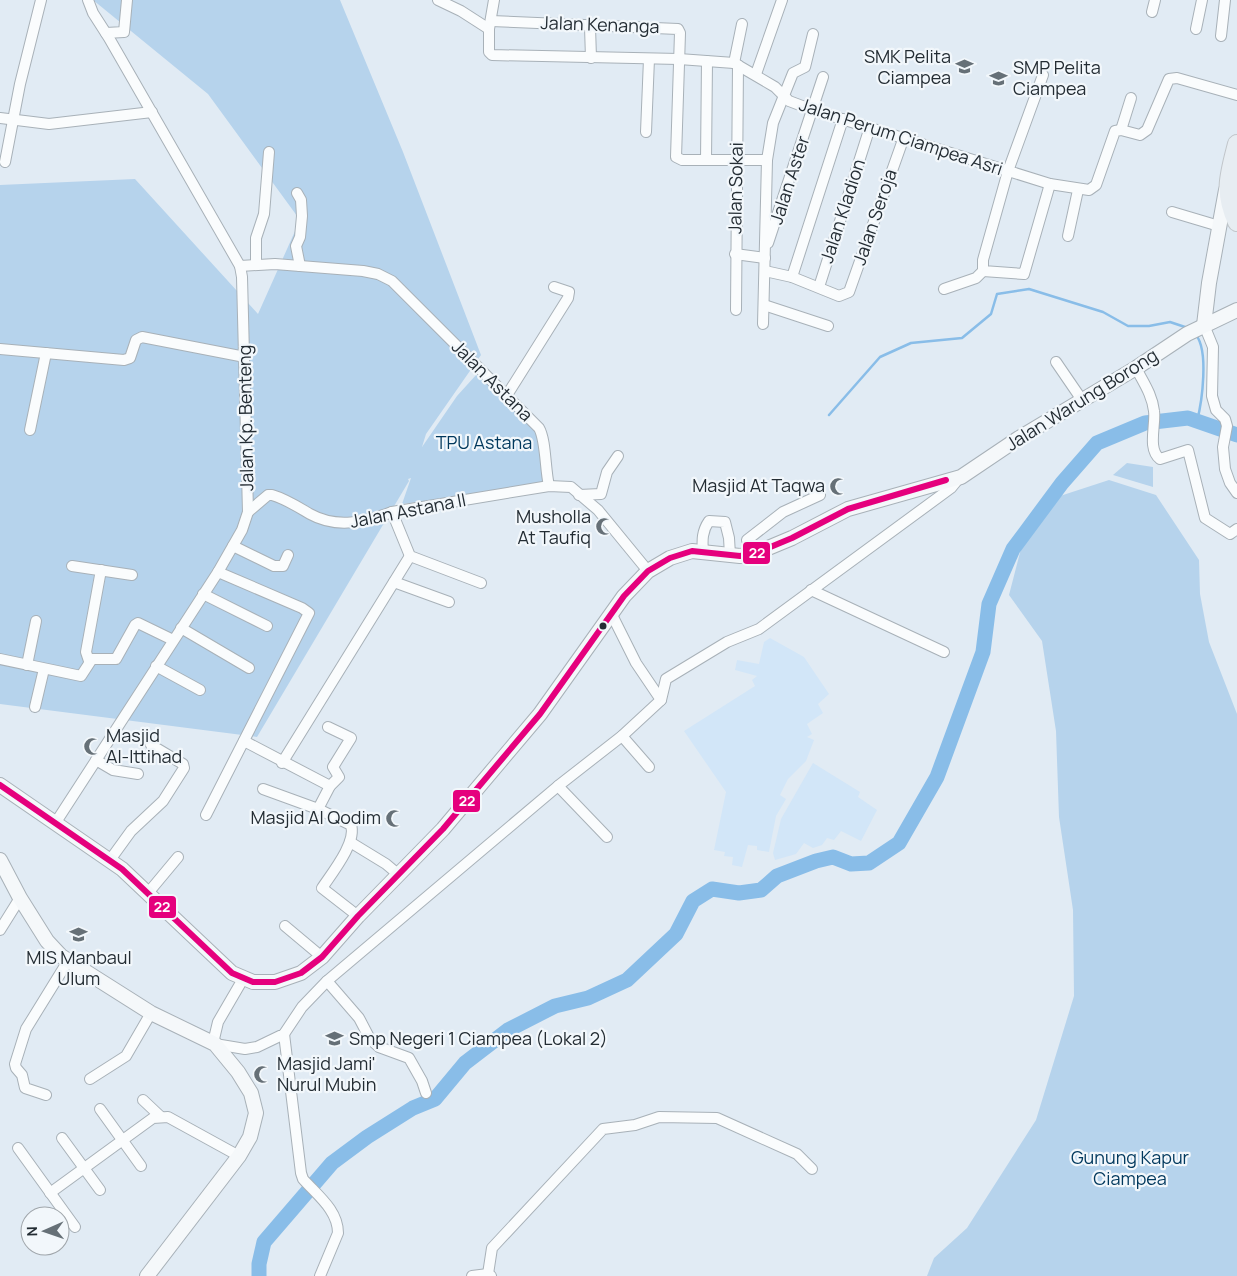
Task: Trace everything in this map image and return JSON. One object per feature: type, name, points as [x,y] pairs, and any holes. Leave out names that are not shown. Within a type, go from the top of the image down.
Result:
[{"type":"highway","points":[[1236,153],[1227,186],[1230,206],[1237,222]]},
{"type":"main road","points":[[1204,325],[1227,186]]},
{"type":"main road","name":"Jalan Warung Borong","points":[[243,979],[264,983],[275,982],[301,973],[322,957],[358,916],[443,829],[540,714],[611,613],[648,571],[692,551],[740,556],[756,553],[792,538],[848,509],[961,477],[1019,438],[1136,368],[1187,334],[1237,310]]},
{"type":"main road","points":[[0,785],[110,860],[148,893],[219,963],[243,979]]},
{"type":"main road","points":[[0,860],[20,898],[47,941],[68,961],[151,1013],[214,1044],[238,1072],[255,1103],[256,1121],[250,1138],[239,1156],[172,1240],[147,1276]]},
{"type":"street","points":[[4,162],[41,0]]},
{"type":"street","name":"Jalan Kp. Benteng","points":[[56,822],[218,572],[233,546],[248,512],[245,357],[240,266],[93,13],[88,0]]},
{"type":"street","points":[[106,33],[124,32],[128,0]]},
{"type":"street","points":[[438,0],[490,25]]},
{"type":"street","name":"Jalan Perum Ciampea Asri","points":[[494,0],[490,25],[489,52],[492,55],[649,60],[679,59],[736,64],[756,74],[775,87],[783,96],[813,110],[843,118],[869,131],[904,137],[1050,184],[1078,190]]},
{"type":"street","points":[[756,74],[782,0]]},
{"type":"street","points":[[1152,12],[1155,0]]},
{"type":"street","points":[[1196,29],[1202,0]]},
{"type":"street","points":[[1221,36],[1225,0]]},
{"type":"street","name":"Jalan Sokai","points":[[736,310],[736,64],[742,24]]},
{"type":"street","name":"Jalan Kenanga","points":[[490,25],[674,27],[680,33],[676,156],[682,160],[706,160]]},
{"type":"street","points":[[590,27],[591,58]]},
{"type":"street","points":[[763,324],[767,160],[773,123],[794,71],[805,68],[814,34]]},
{"type":"street","points":[[646,132],[649,60]]},
{"type":"street","points":[[707,61],[706,160],[767,160]]},
{"type":"street","points":[[944,289],[976,278],[983,271],[983,260],[1008,171],[1043,75]]},
{"type":"street","name":"Jalan Aster","points":[[765,253],[776,225],[823,77]]},
{"type":"street","points":[[1068,236],[1078,190],[1089,190],[1096,185],[1113,134],[1121,130],[1140,135],[1145,133],[1166,81],[1172,77],[1237,95]]},
{"type":"street","points":[[1121,130],[1131,98]]},
{"type":"street","points":[[0,118],[49,124],[152,112]]},
{"type":"street","points":[[792,277],[843,118]]},
{"type":"street","name":"Jalan Kladion","points":[[819,287],[869,131]]},
{"type":"street","name":"Jalan Seroja","points":[[819,287],[839,296],[844,296],[849,292],[904,137]]},
{"type":"street","points":[[256,264],[256,238],[264,214],[269,152]]},
{"type":"street","points":[[983,271],[1024,274],[1050,184]]},
{"type":"street","points":[[298,193],[301,200],[302,216],[300,237],[296,246],[300,266]]},
{"type":"street","points":[[1172,212],[1219,226]]},
{"type":"street","points":[[735,254],[765,253]]},
{"type":"street","name":"Jalan Astana","points":[[240,266],[256,264],[363,271],[378,274],[392,282],[540,428],[544,436],[543,454],[549,486]]},
{"type":"street","points":[[765,271],[792,277],[819,287]]},
{"type":"street","points":[[507,395],[568,298],[569,292],[554,286]]},
{"type":"street","points":[[764,305],[828,326]]},
{"type":"street","points":[[1204,325],[1213,347],[1212,396],[1216,410],[1227,426],[1223,447],[1227,477],[1237,492]]},
{"type":"street","points":[[0,349],[128,360],[136,340],[142,337],[245,357]]},
{"type":"street","points":[[30,430],[46,353]]},
{"type":"street","points":[[1056,362],[1082,400]]},
{"type":"street","points":[[1136,368],[1151,396],[1154,412],[1154,452],[1160,459],[1188,450],[1205,518],[1230,534],[1237,529]]},
{"type":"street","points":[[579,495],[601,494],[607,472],[618,456]]},
{"type":"street","points":[[243,979],[218,1022],[214,1044],[245,1049],[257,1047],[284,1034],[302,1007],[327,981],[558,786],[622,736],[661,700],[666,679],[727,642],[759,629],[951,488],[961,477]]},
{"type":"street","points":[[549,486],[571,487],[598,510],[648,571]]},
{"type":"street","name":"Jalan Astana II","points":[[248,512],[268,495],[272,495],[328,522],[370,520],[392,512],[549,486]]},
{"type":"street","points":[[756,553],[745,536],[783,512],[820,495]]},
{"type":"street","points":[[392,512],[410,556],[481,583]]},
{"type":"street","points":[[703,552],[702,537],[707,523],[709,521],[725,522],[729,538],[730,555]]},
{"type":"street","points":[[233,546],[274,566],[282,566],[288,555]]},
{"type":"street","points":[[282,763],[410,556]]},
{"type":"street","points":[[72,566],[132,575]]},
{"type":"street","points":[[0,659],[81,676],[85,672],[89,661],[86,652],[101,570]]},
{"type":"street","points":[[206,815],[309,613],[302,608],[218,572]]},
{"type":"street","points":[[394,582],[449,602]]},
{"type":"street","points":[[811,590],[944,652]]},
{"type":"street","points":[[203,594],[268,626]]},
{"type":"street","points":[[611,613],[636,663],[661,700]]},
{"type":"street","points":[[27,665],[36,621]]},
{"type":"street","points":[[89,661],[95,659],[116,659],[138,623],[142,623],[173,640]]},
{"type":"street","points":[[181,628],[250,668]]},
{"type":"street","points":[[156,666],[200,690]]},
{"type":"street","points":[[35,707],[44,669]]},
{"type":"street","points":[[318,809],[330,786],[338,777],[333,767],[352,738],[328,727]]},
{"type":"street","points":[[622,736],[649,767]]},
{"type":"street","points":[[244,741],[282,763],[330,786]]},
{"type":"street","points":[[110,860],[131,831],[163,801],[184,768],[183,764],[150,745]]},
{"type":"street","points":[[96,760],[113,770],[138,774]]},
{"type":"street","points":[[558,786],[607,836]]},
{"type":"street","points":[[263,788],[318,809],[351,825],[353,830],[350,842],[320,891],[358,916]]},
{"type":"street","points":[[350,842],[386,864],[399,876]]},
{"type":"street","points":[[148,893],[178,857]]},
{"type":"street","points":[[0,930],[20,898]]},
{"type":"street","points":[[285,926],[322,957]]},
{"type":"street","points":[[46,1095],[25,1088],[20,1072],[15,1066],[26,1029],[68,961]]},
{"type":"street","points":[[327,981],[359,1018],[370,1039],[378,1047],[409,1058],[422,1080],[426,1093]]},
{"type":"street","points":[[90,1079],[126,1056],[151,1013]]},
{"type":"street","points":[[284,1034],[299,1166],[303,1179],[335,1214],[338,1226],[338,1232],[320,1276]]},
{"type":"street","points":[[143,1100],[161,1117]]},
{"type":"street","points":[[100,1109],[141,1166]]},
{"type":"street","points":[[50,1193],[153,1118],[168,1117],[239,1156]]},
{"type":"street","points":[[472,1276],[489,1275],[492,1248],[603,1129],[635,1125],[660,1117],[717,1118],[797,1154],[812,1169]]},
{"type":"street","points":[[62,1138],[100,1190]]},
{"type":"street","points":[[18,1148],[75,1227]]},
{"type":"shaded area","points":[[770,638],[804,657],[829,694],[818,704],[823,713],[807,724],[812,734],[807,737],[814,740],[806,761],[788,779],[780,795],[786,799],[776,816],[769,852],[757,850],[757,846],[748,845],[742,867],[732,865],[733,857],[724,856],[725,852],[714,850],[726,792],[684,731],[755,686],[752,680],[757,676],[735,670],[737,660],[759,664],[764,642]]},
{"type":"shaded area","points":[[813,763],[860,792],[858,797],[877,810],[861,841],[841,831],[834,840],[827,838],[822,845],[813,848],[804,843],[796,854],[775,860],[773,853],[781,819]]},
{"type":"green space","name":"TPU Astana","points":[[93,0],[340,0],[403,152],[481,355],[426,434],[422,447],[457,396],[476,375],[528,418],[540,439],[543,483],[402,504],[411,478],[408,479],[409,481],[257,737],[0,704],[0,185],[135,179],[258,314],[300,220],[208,94]]},
{"type":"green space","points":[[1127,463],[1153,467],[1153,487],[1113,475]]},
{"type":"green space","name":"Gunung Kapur Ciampea","points":[[1109,480],[1156,495],[1199,560],[1200,594],[1209,642],[1237,714],[1237,1276],[927,1276],[934,1258],[967,1228],[1036,1120],[1074,996],[1073,910],[1059,817],[1056,731],[1042,641],[1009,595],[1025,533],[1060,496]]},
{"type":"waterway","points":[[829,415],[880,357],[911,343],[962,338],[991,314],[997,294],[1029,289],[1103,312],[1128,326],[1149,326],[1170,322],[1188,328]]},
{"type":"waterway","points":[[1196,335],[1200,343],[1203,364],[1201,402],[1197,421]]},
{"type":"waterway","points":[[259,1276],[259,1264],[264,1242],[332,1163],[367,1137],[413,1108],[435,1099],[465,1063],[508,1030],[555,1006],[588,998],[627,980],[676,934],[693,901],[712,889],[739,893],[761,890],[777,876],[816,861],[833,857],[851,864],[869,863],[899,843],[937,777],[983,652],[989,604],[1013,549],[1062,483],[1097,443],[1145,423],[1188,418],[1237,435]]},
{"type":"transit line","name":"22","points":[[0,785],[122,869],[232,973],[253,982],[275,982],[301,973],[322,957],[358,916],[443,829],[540,714],[624,596],[648,571],[670,558],[692,551],[740,556],[756,553],[792,538],[848,509],[946,480]]},
{"type":"place","name":"SMK Pelita Ciampea","points":[[965,67]]},
{"type":"place","name":"SMP Pelita Ciampea","points":[[999,78]]},
{"type":"place","name":"Masjid At Taqwa","points":[[839,486]]},
{"type":"place","name":"Musholla At Taufiq","points":[[605,527]]},
{"type":"place","name":"Masjid Al-Ittihad","points":[[92,746]]},
{"type":"place","name":"Masjid Al Qodim","points":[[395,818]]},
{"type":"place","name":"MIS Manbaul Ulum","points":[[79,935]]},
{"type":"place","name":"Smp Negeri 1 Ciampea (Lokal 2)","points":[[335,1039]]},
{"type":"place","name":"Masjid Jami' Nurul Mubin","points":[[263,1074]]}]
